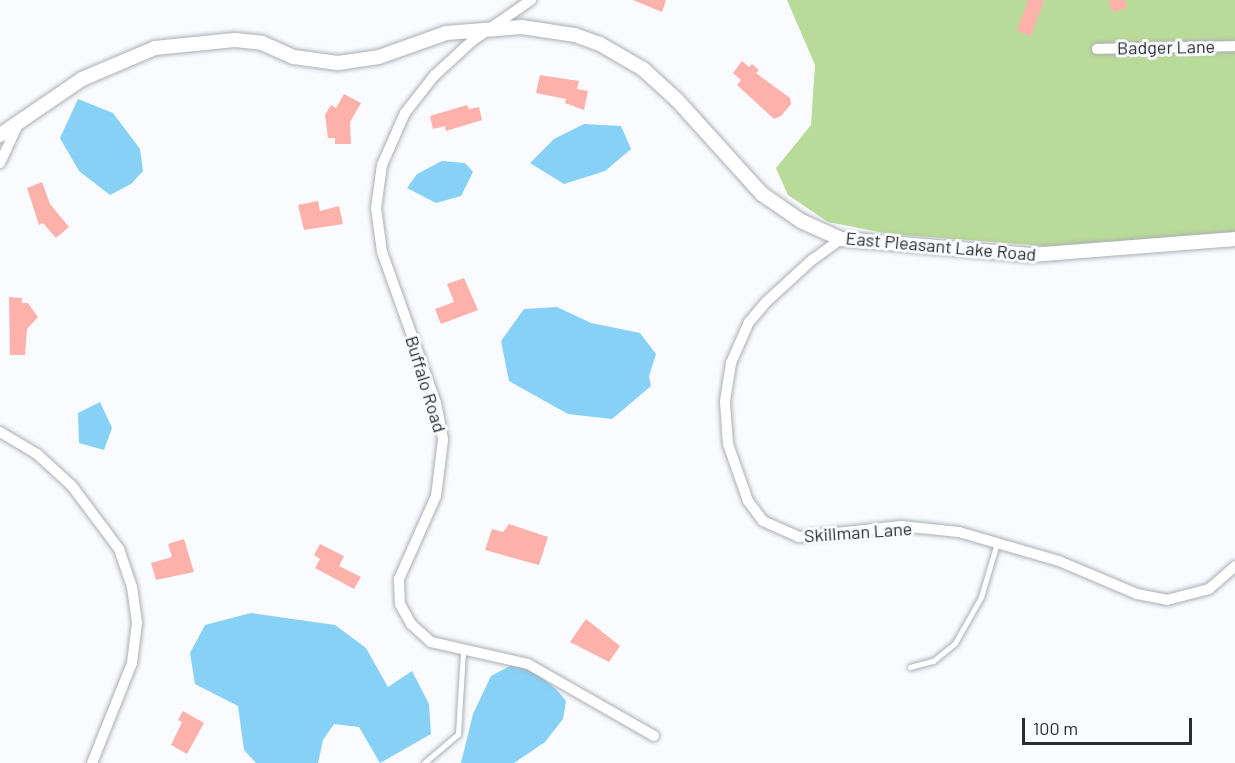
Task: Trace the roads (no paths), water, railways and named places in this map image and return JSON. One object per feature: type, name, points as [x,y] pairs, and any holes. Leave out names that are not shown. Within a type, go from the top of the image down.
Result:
[{"type":"street","name":"Buffalo Road","points":[[531,0],[440,69],[405,113],[382,165],[376,208],[382,252],[436,403],[443,440],[435,496],[399,579],[400,604],[420,634],[444,648],[498,655],[528,664],[654,736]]},
{"type":"street","name":"East Pleasant Lake Road","points":[[0,135],[17,127],[82,79],[155,48],[235,40],[262,43],[294,57],[338,63],[378,57],[446,33],[494,28],[548,29],[575,35],[621,55],[661,84],[762,194],[801,221],[841,239],[1031,255],[1235,239]]},
{"type":"street","name":"Badger Lane","points":[[1097,49],[1235,46]]},
{"type":"street","points":[[0,163],[17,127]]},
{"type":"street","name":"Skillman Lane","points":[[841,239],[781,287],[749,322],[738,343],[727,381],[725,423],[733,464],[748,501],[763,521],[799,537],[901,526],[959,532],[997,541],[1059,561],[1137,594],[1167,600],[1209,589],[1235,566]]},
{"type":"street","points":[[0,432],[37,454],[72,486],[119,549],[132,586],[137,623],[132,663],[92,763]]},
{"type":"lane","points":[[910,667],[933,661],[955,643],[981,597],[997,541]]},
{"type":"lane","points":[[424,763],[458,734],[463,652]]},
{"type":"water","points":[[78,99],[113,113],[140,149],[143,171],[131,184],[110,195],[79,171],[60,138]]},
{"type":"water","points":[[584,124],[621,126],[631,149],[605,171],[564,184],[530,163],[554,139]]},
{"type":"water","points":[[442,161],[465,163],[473,172],[461,196],[436,203],[407,188],[417,174]]},
{"type":"water","points":[[557,307],[591,323],[640,333],[656,354],[649,376],[651,386],[612,419],[568,414],[509,381],[501,341],[524,309]]},
{"type":"water","points":[[100,402],[112,428],[104,450],[79,443],[78,413]]},
{"type":"water","points":[[251,613],[335,625],[366,648],[388,687],[412,671],[429,704],[431,734],[380,763],[359,727],[334,724],[323,740],[318,763],[256,763],[244,750],[238,706],[195,684],[190,653],[205,625]]},
{"type":"water","points":[[514,664],[532,670],[557,690],[566,701],[563,719],[545,742],[514,763],[461,763],[473,714],[491,676]]}]
